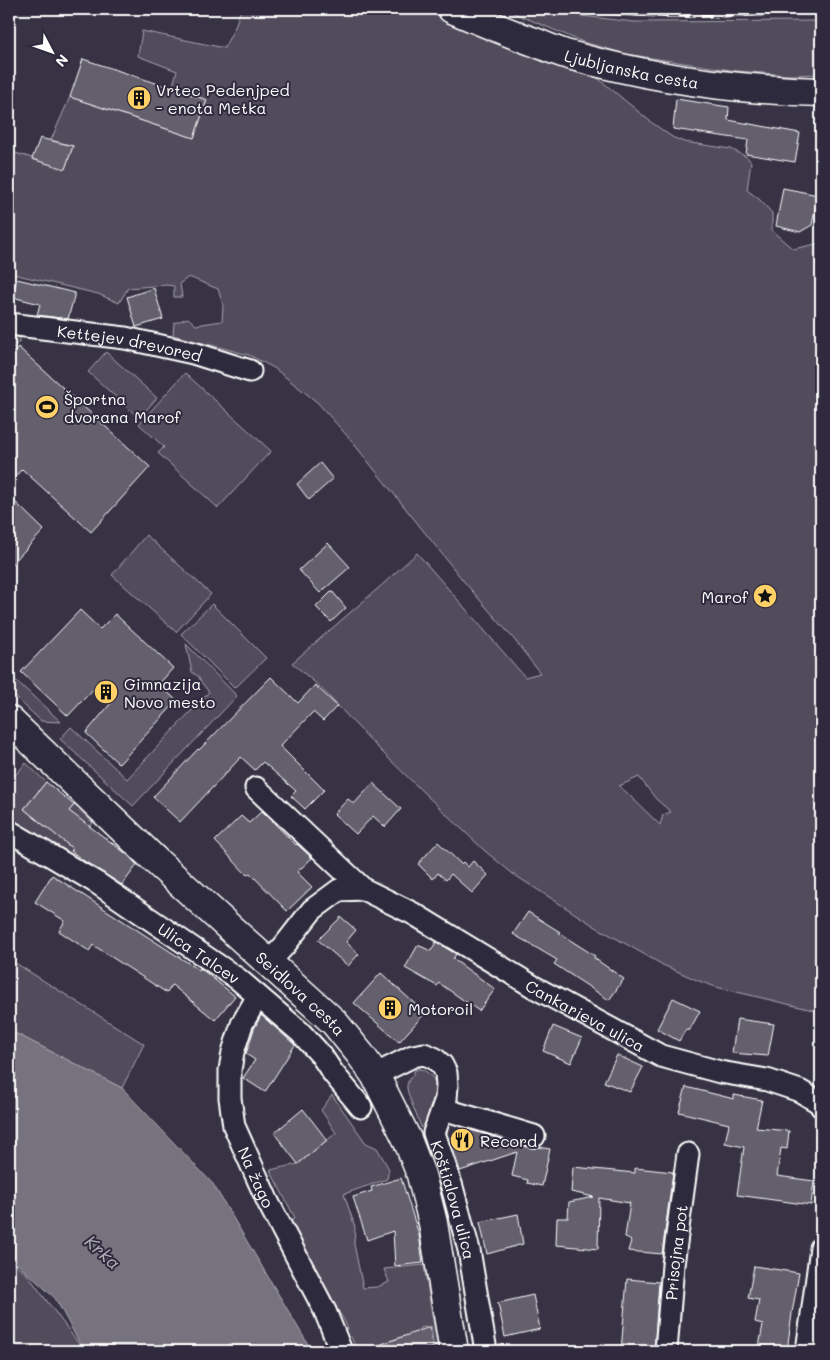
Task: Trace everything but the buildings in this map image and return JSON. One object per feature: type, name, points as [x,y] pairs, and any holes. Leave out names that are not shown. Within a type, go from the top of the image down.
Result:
[{"type":"street","name":"Ljubljanska cesta","points":[[452,9],[503,31],[567,54],[627,70],[692,82],[794,92],[821,92]]},
{"type":"street","name":"Kettejev drevored","points":[[9,324],[125,338],[193,353],[250,371]]},
{"type":"street","name":"Seidlova cesta","points":[[9,720],[156,861],[334,1022],[375,1075],[407,1139],[421,1175],[433,1223],[454,1351]]},
{"type":"street","name":"Cankarjeva ulica","points":[[256,788],[363,889],[414,914],[534,986],[661,1056],[720,1072],[766,1080],[800,1091],[821,1106]]},
{"type":"street","name":"Ulica Talcev","points":[[9,832],[96,883],[238,979],[306,1038],[361,1107]]},
{"type":"street","name":"Cankarjeva ulica","points":[[269,962],[312,910],[339,890],[363,889]]},
{"type":"street","name":"Na žago","points":[[258,996],[242,1024],[233,1052],[230,1070],[230,1098],[234,1126],[268,1202],[325,1311],[341,1351]]},
{"type":"street","name":"Koštialova ulica","points":[[375,1075],[413,1056],[424,1054],[434,1058],[442,1065],[446,1073],[446,1099],[434,1133],[452,1187],[469,1250],[486,1351]]},
{"type":"street","points":[[443,1108],[534,1136]]},
{"type":"street","name":"Prisojna pot","points":[[666,1351],[673,1265],[688,1154]]},
{"type":"street","points":[[807,1351],[821,1248]]},
{"type":"shaded area","points":[[241,9],[423,9],[594,75],[672,137],[684,142],[731,149],[747,157],[751,162],[747,190],[772,213],[772,231],[793,249],[821,243],[821,1012],[716,987],[663,965],[596,927],[513,874],[485,851],[425,794],[319,686],[292,663],[417,553],[525,677],[540,673],[350,439],[317,402],[274,368],[249,355],[173,335],[174,323],[188,318],[196,325],[222,321],[223,305],[218,289],[189,277],[180,283],[182,297],[174,297],[174,286],[128,288],[119,303],[98,294],[9,273],[9,151],[65,168],[73,146],[51,140],[70,97],[194,138],[207,100],[172,88],[177,71],[138,56],[142,31],[224,48],[235,27]],"holes":[[[639,777],[656,799],[671,812],[663,815],[660,825],[619,786]]]},
{"type":"shaded area","points":[[504,9],[520,9],[634,22],[821,21],[821,74],[790,75],[737,71],[626,54],[583,42]]},
{"type":"shaded area","points":[[9,330],[19,332],[20,341],[9,352]]},
{"type":"shaded area","points":[[106,352],[157,398],[139,418],[88,372]]},
{"type":"shaded area","points":[[185,373],[271,451],[218,508],[158,453],[164,447],[139,424]]},
{"type":"shaded area","points":[[146,535],[211,594],[176,632],[112,575]]},
{"type":"shaded area","points":[[212,604],[266,658],[235,688],[181,634]]},
{"type":"shaded area","points":[[186,644],[237,696],[133,806],[60,739],[71,727],[127,779],[209,692],[199,677],[192,672]]},
{"type":"shaded area","points":[[9,674],[61,722],[41,721],[9,691]]},
{"type":"shaded area","points":[[26,763],[46,782],[24,809],[52,832],[74,805],[93,823],[71,851],[75,854],[69,858],[9,823],[9,782]]},
{"type":"shaded area","points":[[9,959],[144,1044],[122,1088],[9,1030]]},
{"type":"shaded area","points":[[418,1069],[429,1074],[435,1085],[428,1119],[423,1128],[407,1088],[415,1070]]},
{"type":"shaded area","points":[[332,1095],[366,1143],[377,1148],[389,1169],[387,1179],[344,1194],[355,1227],[354,1244],[363,1288],[377,1287],[389,1282],[384,1269],[424,1265],[438,1351],[434,1351],[431,1326],[420,1328],[422,1351],[409,1351],[404,1336],[376,1346],[377,1351],[357,1351],[344,1320],[284,1225],[295,1218],[270,1170],[298,1164],[336,1133],[321,1110]]},
{"type":"shaded area","points":[[9,1259],[27,1274],[84,1351],[9,1351]]},
{"type":"water","name":"Krka","points":[[9,1030],[122,1088],[213,1184],[312,1351],[84,1351],[55,1298],[9,1256]]},
{"type":"railway","points":[[580,9],[671,15],[731,15],[821,11]]},
{"type":"place","name":"Vrtec Pedenjped - enota Metka","points":[[139,98]]},
{"type":"place","name":"Športna dvorana Marof","points":[[47,407]]},
{"type":"place","name":"Marof","points":[[765,596]]},
{"type":"place","name":"Gimnazija Novo mesto","points":[[106,692]]},
{"type":"place","name":"Motoroil","points":[[390,1008]]},
{"type":"place","name":"Record","points":[[462,1140]]}]
